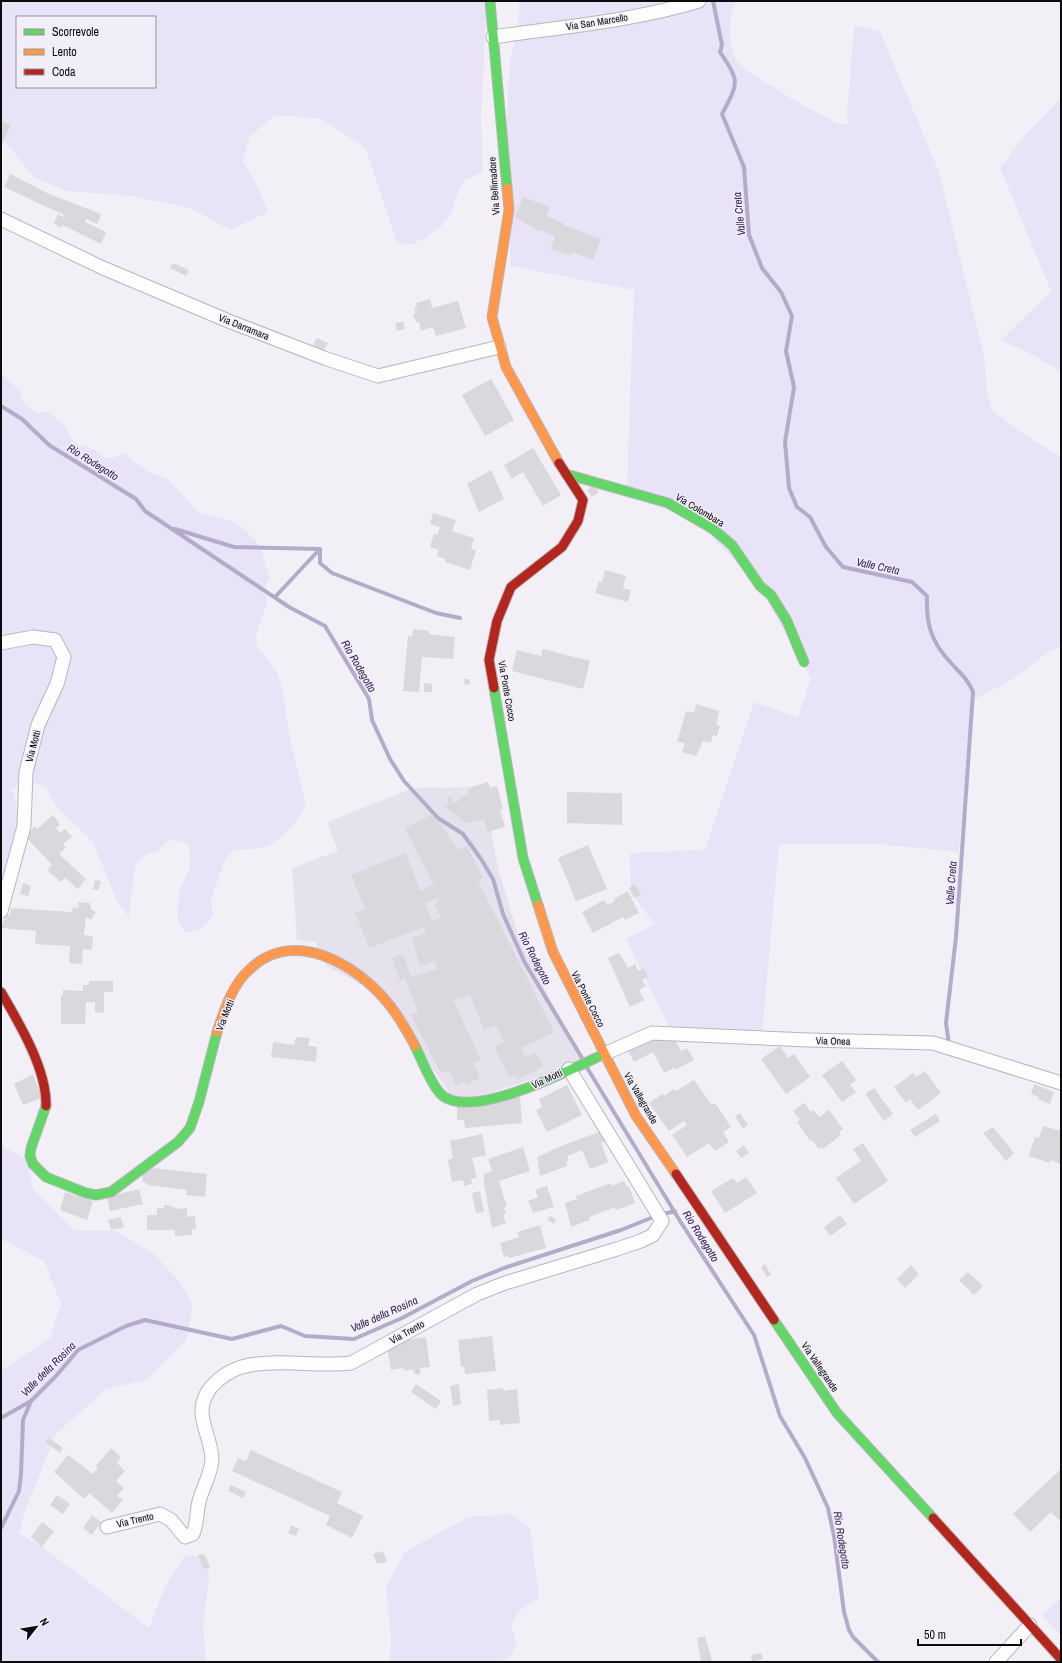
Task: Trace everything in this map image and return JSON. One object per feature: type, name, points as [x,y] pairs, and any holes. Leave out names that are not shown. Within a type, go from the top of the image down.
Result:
[{"type":"street","name":"Via Bellimadore","points":[[490,1],[509,210],[492,317],[499,347],[506,367]]},
{"type":"street","name":"Via San Marcello","points":[[493,37],[596,23],[674,9],[699,1]]},
{"type":"street","name":"Via Darramara","points":[[1,219],[103,268],[231,322],[327,359],[378,376],[499,347]]},
{"type":"street","name":"Via Ponte Cocco","points":[[506,367],[550,449],[583,500],[578,520],[562,547],[511,587],[497,621],[489,660],[523,858],[552,952],[599,1057]]},
{"type":"street","name":"Via Colombara","points":[[566,474],[668,503],[713,529],[732,545],[760,586],[771,595],[787,621],[804,662]]},
{"type":"street","name":"Via Motti","points":[[1,643],[33,637],[56,640],[64,657],[57,684],[38,725],[26,772],[24,826],[1,911]]},
{"type":"street","name":"Via Motti","points":[[1,992],[34,1057],[47,1103],[29,1153],[32,1163],[40,1173],[54,1181],[94,1195],[117,1190],[130,1176],[185,1136],[198,1108],[210,1058],[220,1026],[236,988],[246,972],[262,958],[278,951],[293,948],[319,952],[353,971],[379,993],[389,1004],[412,1040],[439,1093],[446,1099],[456,1102],[478,1101],[507,1096],[599,1057]]},
{"type":"street","name":"Via Onea","points":[[599,1057],[652,1033],[808,1040],[933,1043],[1061,1083]]},
{"type":"street","name":"Via Vallegrande","points":[[599,1057],[636,1116],[837,1413],[1061,1659]]},
{"type":"street","name":"Via Trento","points":[[108,1527],[160,1514],[171,1520],[186,1537],[193,1534],[197,1523],[199,1500],[208,1477],[212,1459],[202,1413],[204,1401],[209,1390],[232,1370],[250,1365],[276,1361],[335,1365],[351,1363],[477,1294],[505,1283],[617,1249],[652,1236],[659,1215],[572,1068]]},
{"type":"street","points":[[996,1662],[1030,1625]]},
{"type":"shaded area","points":[[1,1],[487,1],[481,115],[483,172],[465,180],[459,191],[451,213],[439,229],[413,244],[397,243],[365,147],[321,119],[275,115],[250,136],[243,161],[259,190],[268,212],[230,230],[190,208],[131,196],[66,191],[35,178],[1,137]]},
{"type":"shaded area","points":[[519,1],[736,1],[731,15],[730,33],[732,50],[741,66],[790,97],[839,124],[848,124],[847,113],[854,26],[880,31],[939,172],[984,355],[987,393],[992,410],[1022,433],[1061,457],[1061,646],[1047,653],[1013,679],[975,699],[970,712],[959,852],[878,844],[779,844],[762,1035],[670,1028],[626,939],[654,924],[631,892],[630,853],[705,850],[754,702],[798,717],[811,679],[759,586],[698,522],[627,487],[634,290],[511,266],[507,191],[507,114],[510,64],[518,25]]},
{"type":"shaded area","points":[[1061,98],[1061,372],[1033,355],[1001,340],[1051,291],[1000,168],[1024,136]]},
{"type":"shaded area","points":[[1,373],[19,390],[22,400],[28,408],[37,413],[48,412],[64,425],[75,444],[95,450],[103,457],[113,458],[123,453],[149,472],[169,480],[199,513],[221,517],[240,525],[256,541],[261,550],[270,579],[265,586],[267,603],[256,633],[257,646],[278,674],[283,691],[289,733],[306,805],[294,824],[278,840],[260,848],[233,850],[225,860],[211,899],[213,914],[199,930],[185,932],[178,922],[177,913],[179,892],[190,867],[189,844],[171,840],[168,841],[158,852],[151,853],[138,860],[134,872],[129,917],[117,901],[93,842],[57,807],[45,786],[25,780],[11,791],[14,792],[22,847],[1,910]]},
{"type":"shaded area","points":[[482,787],[499,872],[520,941],[560,1018],[586,1061],[457,1104],[384,997],[327,966],[315,942],[297,940],[292,868],[338,851],[327,822],[414,788]]},
{"type":"shaded area","points":[[1,1145],[27,1160],[33,1189],[74,1230],[117,1231],[155,1255],[180,1282],[193,1305],[186,1341],[146,1380],[106,1389],[55,1435],[24,1514],[19,1533],[42,1547],[149,1628],[165,1587],[185,1555],[207,1557],[209,1579],[203,1624],[206,1662],[1,1662],[1,1371],[50,1338],[61,1304],[44,1261],[1,1239]]},
{"type":"shaded area","points":[[511,1514],[530,1528],[539,1597],[518,1612],[511,1625],[517,1643],[511,1656],[501,1662],[390,1662],[391,1639],[386,1587],[405,1552],[468,1517]]},
{"type":"shaded area","points":[[1061,1598],[1061,1636],[1042,1615]]},
{"type":"building","points":[[1,121],[11,125],[1,146]]},
{"type":"building","points":[[10,174],[49,194],[101,214],[97,224],[87,219],[85,222],[106,232],[101,244],[63,225],[62,228],[54,224],[58,214],[63,217],[64,215],[4,187]]},
{"type":"building","points":[[523,197],[550,207],[547,216],[563,223],[563,225],[601,239],[593,260],[572,252],[571,256],[551,249],[555,236],[540,230],[539,231],[515,217]]},
{"type":"building","points":[[173,263],[189,270],[186,276],[170,268]]},
{"type":"building","points":[[430,299],[432,308],[458,301],[466,328],[436,336],[433,327],[421,331],[419,322],[416,322],[413,314],[416,313],[414,308],[417,307],[416,303]]},
{"type":"building","points":[[403,321],[405,329],[397,331],[395,323]]},
{"type":"building","points":[[317,338],[328,343],[324,350],[313,345]]},
{"type":"building","points":[[491,379],[514,420],[485,436],[462,395]]},
{"type":"building","points":[[533,448],[561,495],[543,506],[523,472],[512,479],[504,465]]},
{"type":"building","points":[[491,470],[504,499],[479,512],[467,484]]},
{"type":"building","points":[[594,485],[599,492],[592,497],[587,490]]},
{"type":"building","points":[[433,513],[456,520],[452,531],[474,538],[471,549],[476,550],[470,570],[445,562],[446,559],[437,556],[439,550],[430,547],[434,534],[437,535],[440,527],[430,524]]},
{"type":"building","points":[[605,570],[626,576],[623,588],[631,590],[628,602],[595,593],[599,581],[602,582]]},
{"type":"building","points":[[413,629],[429,631],[429,634],[455,637],[453,659],[422,657],[419,692],[403,691],[408,636],[412,637]]},
{"type":"building","points":[[543,649],[590,661],[583,689],[512,671],[517,650],[541,656]]},
{"type":"building","points":[[464,679],[469,679],[470,684],[465,685]]},
{"type":"building","points":[[424,683],[432,684],[432,692],[424,692]]},
{"type":"building","points":[[696,704],[719,711],[716,725],[720,726],[717,736],[713,735],[711,743],[703,741],[696,756],[682,752],[685,743],[677,742],[686,711],[694,713]]},
{"type":"building","points":[[488,782],[490,788],[497,786],[503,809],[500,810],[505,827],[488,832],[484,819],[466,823],[444,806],[449,804],[447,798],[450,796],[453,803],[459,801],[459,798],[470,794],[468,790],[471,789],[471,787]]},
{"type":"building","points":[[567,792],[622,793],[622,825],[567,823]]},
{"type":"building","points":[[433,814],[434,818],[441,822],[458,850],[467,846],[483,878],[478,881],[554,1032],[521,1048],[525,1057],[536,1052],[543,1066],[518,1080],[515,1075],[510,1078],[494,1047],[504,1042],[496,1025],[484,1030],[470,995],[453,1000],[481,1060],[473,1063],[480,1078],[466,1085],[465,1081],[456,1085],[448,1070],[441,1073],[411,1015],[418,1012],[405,979],[400,981],[392,958],[403,954],[411,977],[437,969],[435,961],[420,966],[412,938],[426,933],[424,927],[369,948],[355,912],[365,909],[351,875],[406,853],[420,891],[434,885],[405,828]],"holes":[[[441,897],[435,905],[441,918],[432,921],[425,903]]]},
{"type":"building","points":[[53,815],[60,824],[56,828],[60,833],[65,829],[72,837],[63,844],[66,847],[59,854],[86,879],[78,889],[65,878],[61,882],[47,870],[52,865],[26,837],[34,826],[37,829]]},
{"type":"building","points":[[588,845],[607,889],[576,901],[558,858]]},
{"type":"building","points":[[95,880],[101,881],[98,890],[93,889]]},
{"type":"building","points":[[23,883],[31,886],[28,896],[20,894]]},
{"type":"building","points":[[635,884],[641,895],[634,898],[629,888]]},
{"type":"building","points":[[628,891],[639,913],[625,920],[623,917],[593,933],[582,912],[604,900],[607,905]]},
{"type":"building","points":[[78,902],[90,903],[91,909],[96,912],[91,920],[86,917],[84,935],[93,936],[92,950],[83,949],[82,964],[69,963],[70,946],[35,944],[36,931],[1,928],[6,914],[10,915],[11,908],[72,912],[73,907],[79,908]]},
{"type":"building","points":[[619,953],[628,968],[635,964],[638,971],[644,968],[648,977],[642,980],[646,986],[639,990],[644,1000],[630,1007],[608,958]]},
{"type":"building","points":[[89,981],[113,981],[113,992],[104,992],[104,1013],[95,1012],[95,1002],[86,1002],[85,1024],[61,1024],[61,995],[63,995],[63,990],[83,991],[83,985],[89,985]]},
{"type":"building","points":[[296,1037],[310,1038],[308,1046],[317,1047],[316,1062],[271,1057],[273,1042],[294,1045]]},
{"type":"building","points":[[662,1037],[665,1042],[674,1037],[681,1051],[687,1048],[694,1060],[675,1070],[674,1068],[664,1073],[653,1052],[634,1062],[628,1051],[649,1040]]},
{"type":"building","points":[[780,1046],[788,1058],[794,1054],[810,1077],[786,1094],[761,1059]]},
{"type":"building","points":[[842,1061],[856,1080],[850,1085],[856,1092],[842,1102],[822,1075]]},
{"type":"building","points":[[925,1071],[941,1093],[918,1110],[910,1099],[906,1103],[894,1087],[913,1073],[916,1077]]},
{"type":"building","points":[[33,1074],[42,1098],[23,1105],[14,1084]]},
{"type":"building","points":[[694,1080],[712,1105],[715,1103],[731,1127],[723,1132],[729,1142],[715,1151],[709,1143],[687,1157],[672,1135],[687,1125],[684,1121],[669,1131],[649,1103],[662,1094],[664,1096],[674,1089],[676,1091]]},
{"type":"building","points":[[1034,1084],[1054,1092],[1050,1104],[1031,1094]]},
{"type":"building","points":[[567,1085],[582,1115],[547,1132],[536,1110],[542,1107],[539,1099]]},
{"type":"building","points":[[874,1088],[893,1114],[884,1121],[865,1094]]},
{"type":"building","points":[[520,1097],[522,1123],[465,1128],[464,1120],[457,1120],[457,1104]]},
{"type":"building","points":[[804,1103],[811,1112],[813,1110],[819,1117],[829,1110],[843,1129],[839,1132],[841,1135],[823,1149],[822,1147],[819,1149],[812,1140],[810,1141],[797,1122],[800,1120],[793,1111]]},
{"type":"building","points":[[740,1113],[748,1125],[743,1129],[735,1116]]},
{"type":"building","points":[[936,1114],[940,1121],[915,1137],[910,1130]]},
{"type":"building","points":[[1043,1126],[1061,1131],[1061,1164],[1051,1160],[1050,1163],[1029,1156],[1035,1137],[1039,1138]]},
{"type":"building","points":[[993,1127],[1014,1153],[1006,1161],[983,1133]]},
{"type":"building","points":[[605,1130],[611,1139],[601,1143],[608,1162],[590,1169],[582,1150],[567,1156],[569,1160],[566,1162],[567,1166],[540,1176],[537,1157],[566,1144]]},
{"type":"building","points":[[482,1134],[486,1155],[472,1158],[477,1178],[471,1179],[472,1184],[464,1186],[463,1180],[452,1182],[448,1160],[453,1158],[450,1141]]},
{"type":"building","points":[[863,1143],[888,1181],[854,1204],[836,1178],[861,1161],[853,1149]]},
{"type":"building","points":[[744,1145],[749,1153],[741,1158],[736,1151]]},
{"type":"building","points":[[523,1147],[530,1171],[499,1181],[507,1207],[504,1207],[506,1213],[503,1214],[506,1223],[492,1228],[484,1184],[484,1174],[492,1171],[488,1159]]},
{"type":"building","points":[[152,1168],[207,1174],[205,1197],[186,1195],[187,1190],[149,1185],[142,1181],[144,1169]]},
{"type":"building","points":[[746,1177],[757,1193],[725,1213],[711,1191],[733,1178],[737,1183]]},
{"type":"building","points":[[624,1181],[627,1187],[629,1186],[635,1203],[616,1210],[615,1207],[589,1217],[590,1220],[571,1227],[565,1203],[577,1199],[576,1196],[611,1183],[612,1186]]},
{"type":"building","points":[[547,1186],[554,1207],[533,1213],[528,1201],[538,1197],[535,1190]]},
{"type":"building","points":[[139,1189],[143,1204],[110,1211],[107,1197]]},
{"type":"building","points":[[480,1191],[484,1212],[476,1213],[472,1193]]},
{"type":"building","points":[[65,1192],[93,1201],[87,1220],[60,1210]]},
{"type":"building","points":[[164,1205],[170,1205],[170,1207],[175,1207],[175,1209],[187,1208],[187,1217],[195,1216],[196,1229],[192,1229],[192,1235],[175,1236],[175,1230],[147,1230],[147,1215],[157,1215],[157,1208],[164,1208]]},
{"type":"building","points":[[840,1215],[847,1224],[830,1236],[824,1227]]},
{"type":"building","points":[[550,1216],[556,1219],[554,1224],[547,1220]]},
{"type":"building","points":[[121,1217],[124,1227],[111,1230],[108,1220]]},
{"type":"building","points":[[540,1225],[546,1248],[509,1258],[508,1256],[504,1257],[500,1243],[519,1237],[517,1232]]},
{"type":"building","points":[[765,1264],[771,1275],[767,1277],[761,1267]]},
{"type":"building","points":[[911,1265],[919,1274],[905,1288],[897,1279]]},
{"type":"building","points":[[968,1272],[983,1286],[974,1295],[959,1280]]},
{"type":"building","points":[[492,1336],[496,1371],[465,1374],[464,1367],[461,1367],[458,1340]]},
{"type":"building","points":[[426,1337],[430,1367],[420,1368],[421,1372],[418,1375],[414,1373],[413,1369],[404,1371],[403,1368],[391,1370],[387,1346],[398,1341]]},
{"type":"building","points":[[416,1384],[441,1401],[436,1409],[411,1392]]},
{"type":"building","points":[[459,1384],[461,1404],[453,1406],[450,1386]]},
{"type":"building","points":[[503,1388],[503,1391],[517,1389],[520,1423],[500,1425],[500,1420],[489,1421],[487,1390]]},
{"type":"building","points":[[49,1438],[63,1448],[60,1453],[45,1442]]},
{"type":"building","points":[[111,1448],[121,1457],[117,1463],[125,1471],[116,1481],[124,1488],[117,1496],[123,1500],[112,1513],[89,1493],[84,1499],[54,1472],[68,1455],[93,1474],[98,1468],[96,1466]]},
{"type":"building","points":[[251,1450],[342,1492],[337,1503],[363,1516],[352,1538],[326,1525],[330,1516],[232,1471],[238,1458],[246,1461]]},
{"type":"building","points":[[1061,1469],[1061,1522],[1051,1512],[1030,1532],[1013,1514]]},
{"type":"building","points":[[231,1485],[246,1492],[243,1498],[228,1491]]},
{"type":"building","points":[[57,1495],[70,1504],[63,1514],[50,1505]]},
{"type":"building","points":[[92,1515],[101,1522],[92,1535],[83,1528]]},
{"type":"building","points":[[42,1522],[54,1531],[42,1547],[31,1537]]},
{"type":"building","points":[[291,1525],[299,1529],[296,1536],[288,1533]]},
{"type":"building","points":[[383,1551],[387,1562],[377,1564],[373,1554]]},
{"type":"building","points":[[204,1554],[210,1568],[203,1569],[198,1555]]},
{"type":"building","points":[[705,1636],[712,1661],[701,1662],[697,1638]]},
{"type":"building","points":[[761,1653],[763,1659],[752,1662],[751,1655]]},
{"type":"waterway","name":"Valle Creta","points":[[713,1],[722,45],[720,52],[731,70],[735,82],[732,95],[722,114],[744,167],[749,235],[762,268],[781,292],[792,316],[786,351],[794,387],[785,442],[789,488],[797,507],[810,517],[826,547],[843,567],[912,582],[927,596],[929,624],[934,640],[944,655],[966,680],[973,692],[956,937],[946,1023],[949,1045]]},
{"type":"waterway","name":"Rio Rodegotto","points":[[1,406],[22,419],[49,445],[136,499],[145,511],[289,607],[325,626],[369,699],[372,720],[390,759],[404,781],[438,818],[463,834],[493,879],[503,914],[525,963],[582,1058]]},
{"type":"waterway","points":[[175,529],[234,547],[320,549]]},
{"type":"waterway","points":[[320,549],[320,563],[332,573],[436,613],[460,618]]},
{"type":"waterway","points":[[275,597],[319,550]]},
{"type":"waterway","name":"Rio Rodegotto","points":[[586,1066],[680,1221],[754,1335],[780,1416],[805,1458],[828,1508],[834,1536],[844,1612],[849,1630],[853,1637],[878,1662]]},
{"type":"waterway","name":"Valle della Rosina","points":[[1,1418],[31,1401],[56,1376],[78,1350],[126,1326],[145,1320],[232,1339],[281,1326],[305,1336],[354,1339],[402,1318],[472,1281],[504,1268],[621,1230],[656,1216],[675,1211]]},
{"type":"waterway","points":[[1,1528],[19,1491],[23,1420],[31,1401]]},
{"type":"traffic: fast","points":[[490,1],[507,188]]},
{"type":"traffic: fast","points":[[566,474],[668,503],[713,529],[732,545],[760,586],[771,595],[787,621],[804,662]]},
{"type":"traffic: fast","points":[[494,688],[523,858],[538,905]]},
{"type":"traffic: fast","points":[[46,1106],[31,1148],[30,1156],[33,1164],[46,1177],[86,1193],[96,1195],[111,1192],[178,1142],[190,1128],[199,1102],[217,1032]]},
{"type":"traffic: fast","points":[[415,1046],[429,1076],[439,1092],[452,1100],[472,1102],[495,1098],[520,1091],[604,1054]]},
{"type":"traffic: fast","points":[[774,1320],[837,1413],[933,1518]]},
{"type":"traffic: slow","points":[[507,188],[509,210],[492,317],[506,367],[559,463]]},
{"type":"traffic: slow","points":[[538,905],[553,952],[636,1116],[676,1174]]},
{"type":"traffic: slow","points":[[217,1032],[233,991],[249,970],[266,957],[284,951],[303,951],[322,955],[341,963],[358,974],[374,988],[395,1012],[415,1046]]},
{"type":"traffic: jam","points":[[494,688],[489,660],[497,621],[511,587],[562,547],[578,521],[583,500],[559,463]]},
{"type":"traffic: jam","points":[[1,992],[31,1047],[37,1062],[42,1077],[46,1106]]},
{"type":"traffic: jam","points":[[676,1174],[774,1320]]},
{"type":"traffic: jam","points":[[933,1518],[1061,1659]]}]
